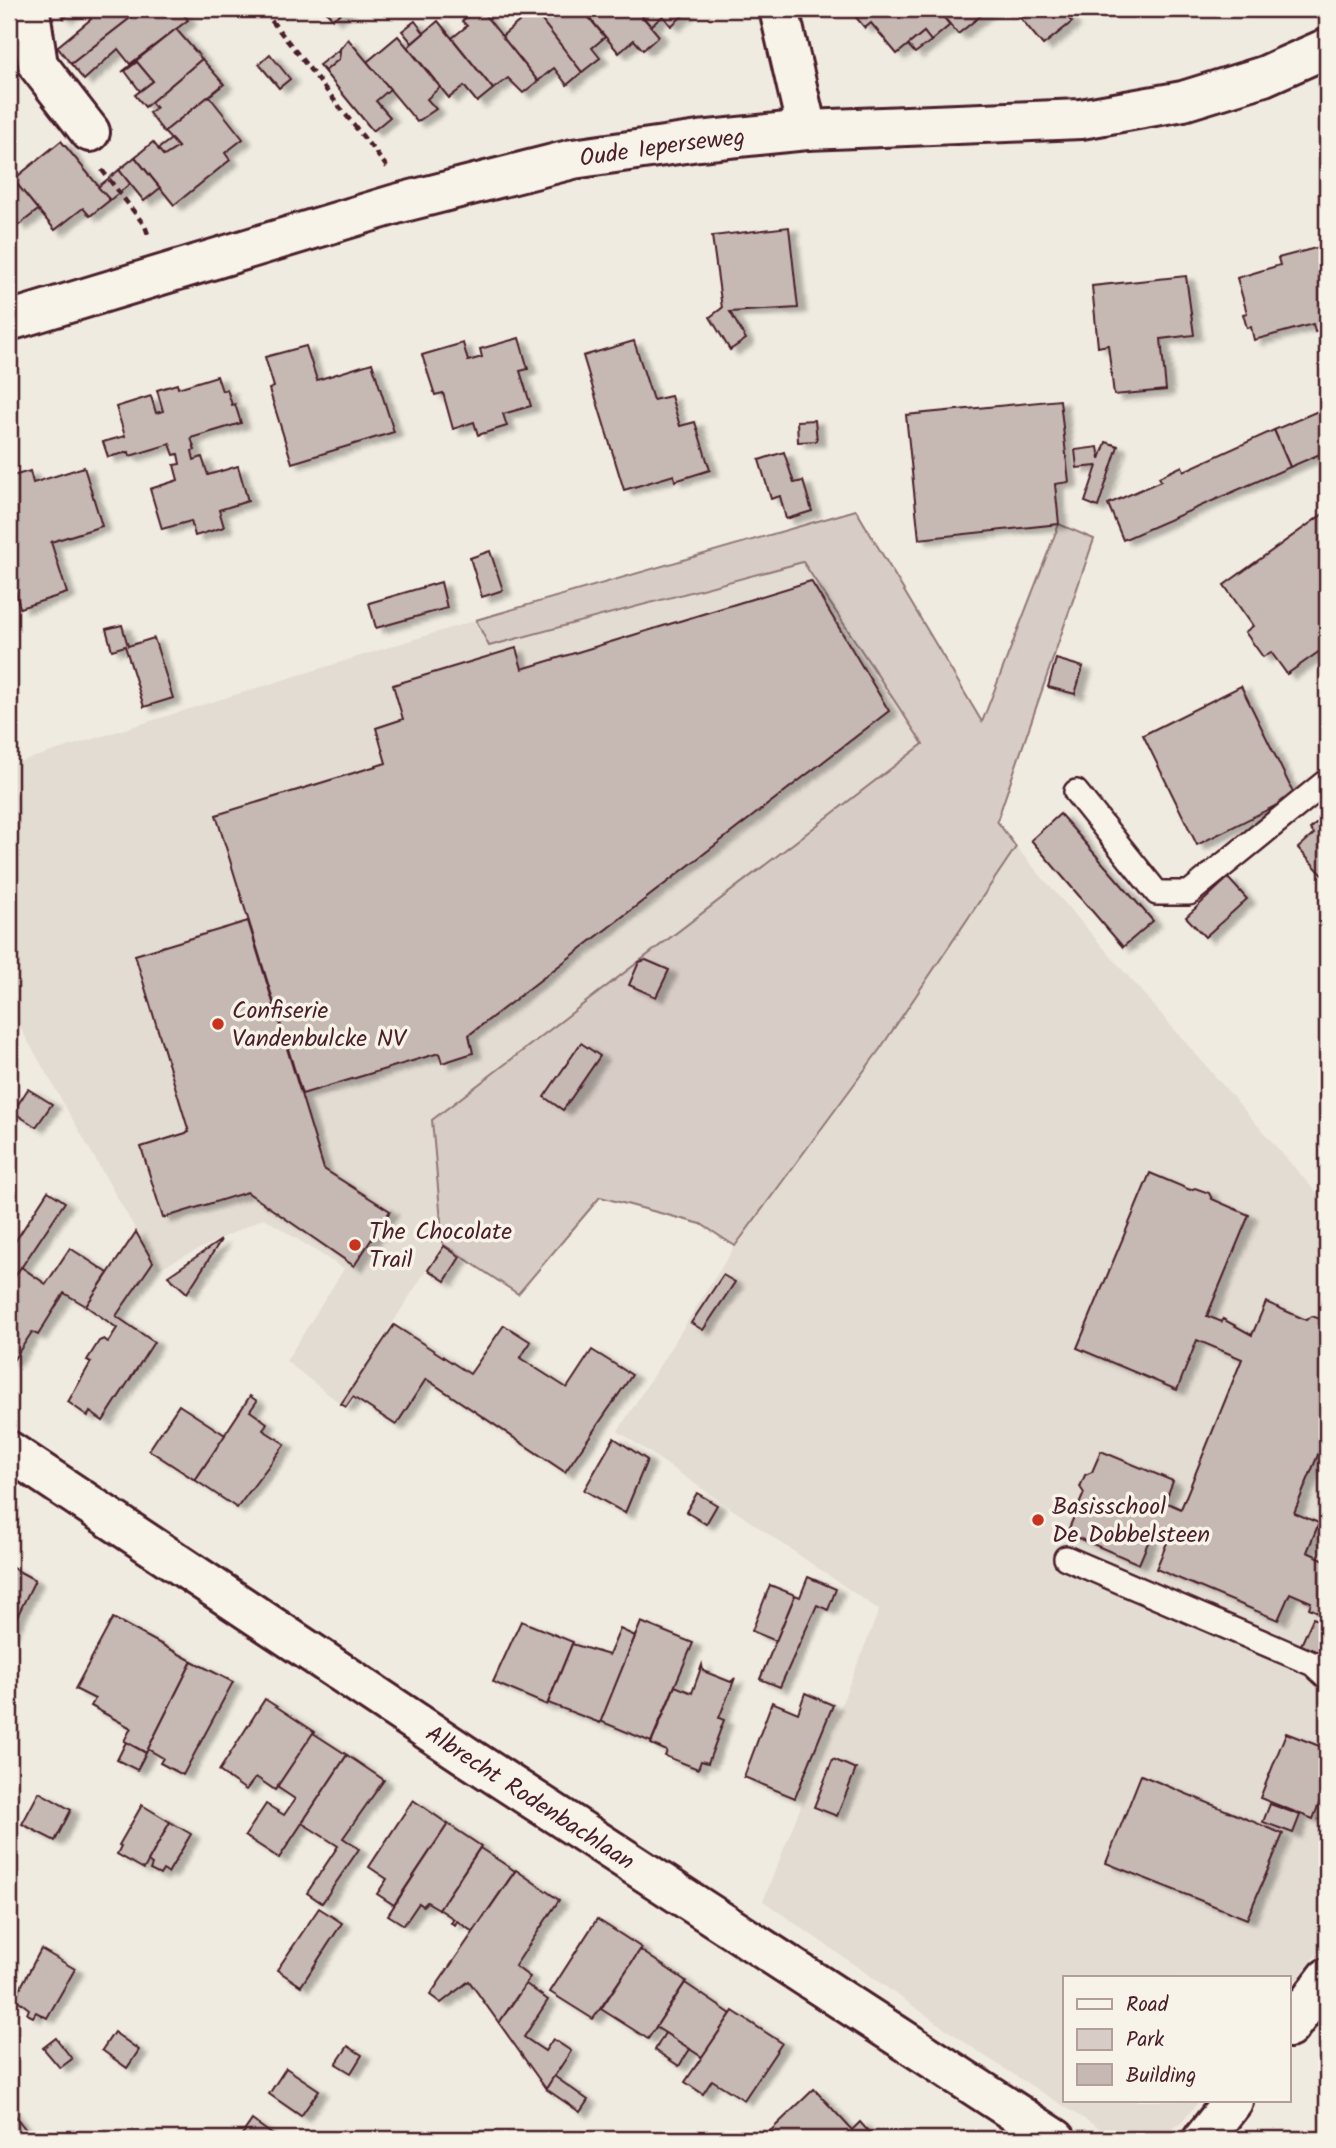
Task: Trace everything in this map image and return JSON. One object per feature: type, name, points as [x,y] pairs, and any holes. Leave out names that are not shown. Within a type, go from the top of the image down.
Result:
[{"type":"street","points":[[25,9],[31,18],[38,65],[90,132]]},
{"type":"street","points":[[779,9],[807,130]]},
{"type":"street","name":"Oude Ieperseweg","points":[[9,321],[396,204],[573,159],[699,141],[807,130],[1081,119],[1182,101],[1264,76],[1327,48]]},
{"type":"street","name":"Albrecht Rodenbachlaan","points":[[9,1451],[471,1759],[1056,2139]]},
{"type":"street","points":[[1290,2027],[1327,1978]]},
{"type":"street","points":[[1203,2139],[1232,2102]]},
{"type":"lane","points":[[1076,792],[1157,893],[1189,893],[1327,781]]},
{"type":"lane","points":[[1066,1558],[1313,1664],[1327,1677]]},
{"type":"path","points":[[269,9],[271,20],[387,165],[396,204]]},
{"type":"path","points":[[90,132],[86,150],[145,226],[163,274]]},
{"type":"shaded area","points":[[803,562],[923,744],[432,1120],[443,1244],[341,1404],[286,1361],[344,1269],[264,1218],[158,1269],[9,1008],[9,765],[476,620],[490,646]]},
{"type":"shaded area","name":"Basisschool De Dobbelsteen","points":[[1016,847],[1327,1205],[1327,1941],[1290,1988],[1290,1976],[1063,1976],[1063,2102],[1198,2102],[1182,2122],[1160,2139],[1116,2139],[986,2057],[763,1901],[879,1610],[618,1431],[735,1246],[880,1049]]},
{"type":"green space","points":[[856,510],[982,722],[1059,524],[1094,539],[997,821],[1016,847],[880,1049],[735,1246],[701,1224],[600,1197],[518,1294],[443,1244],[432,1120],[923,744],[803,562],[489,646],[476,620]]},
{"type":"building","points":[[57,9],[76,9],[64,18]]},
{"type":"building","points":[[83,9],[142,9],[71,64],[57,47],[91,19]]},
{"type":"building","points":[[142,9],[179,9],[188,20],[130,64],[118,49],[84,80],[71,64]]},
{"type":"building","points":[[324,9],[346,9],[333,19]]},
{"type":"building","points":[[480,9],[538,81],[523,93],[508,78],[493,89],[452,38],[467,26],[462,21]]},
{"type":"building","points":[[522,9],[533,9],[582,72],[567,85],[554,68],[538,81],[502,36],[527,15]]},
{"type":"building","points":[[533,9],[582,9],[605,37],[592,48],[600,58],[582,72]]},
{"type":"building","points":[[582,9],[636,9],[659,36],[643,50],[634,40],[619,53]]},
{"type":"building","points":[[636,9],[688,11],[671,26],[663,16],[651,26]]},
{"type":"building","points":[[849,9],[937,9],[950,25],[931,41],[924,32],[897,54],[871,23],[865,28]]},
{"type":"building","points":[[937,9],[989,9],[958,34]]},
{"type":"building","points":[[1013,9],[1070,9],[1064,13],[1072,22],[1043,45]]},
{"type":"building","points":[[415,21],[424,33],[412,43],[402,31]]},
{"type":"building","points":[[438,21],[493,89],[477,102],[464,86],[449,98],[408,47]]},
{"type":"building","points":[[176,29],[202,59],[145,107],[135,95],[153,81],[137,62],[122,72]]},
{"type":"building","points":[[924,32],[931,41],[915,53],[908,45]]},
{"type":"building","points":[[398,36],[440,87],[427,99],[436,109],[417,122],[367,62]]},
{"type":"building","points":[[348,39],[390,89],[376,101],[390,117],[373,131],[319,65],[325,71],[339,59],[340,49]]},
{"type":"building","points":[[340,49],[339,59],[325,71],[319,65]]},
{"type":"building","points":[[270,54],[290,79],[279,88],[259,64]]},
{"type":"building","points":[[202,59],[224,84],[164,132],[149,113],[156,108],[151,102]]},
{"type":"building","points":[[137,62],[153,81],[140,91],[125,71]]},
{"type":"building","points":[[209,96],[243,139],[225,153],[230,160],[174,205],[135,157],[153,142],[164,156],[178,147],[164,132]]},
{"type":"building","points":[[171,139],[178,147],[164,156],[158,149]]},
{"type":"building","points":[[61,141],[110,200],[90,216],[83,208],[55,230],[13,180]]},
{"type":"building","points":[[135,157],[160,188],[144,201],[119,170]]},
{"type":"building","points":[[119,170],[130,184],[110,200],[98,187]]},
{"type":"building","points":[[9,174],[38,210],[19,225],[12,215],[9,217]]},
{"type":"building","points":[[789,227],[798,308],[730,312],[746,339],[730,350],[710,317],[722,308],[712,236]]},
{"type":"building","points":[[1327,245],[1327,329],[1315,332],[1313,324],[1254,340],[1251,327],[1247,328],[1243,314],[1247,313],[1237,278],[1280,265],[1278,258]]},
{"type":"building","points":[[1186,276],[1194,335],[1161,339],[1166,390],[1114,395],[1108,345],[1098,347],[1092,286]]},
{"type":"building","points":[[519,338],[528,369],[520,371],[531,406],[503,414],[507,426],[478,435],[474,422],[453,429],[443,393],[435,395],[422,355],[463,343],[468,361],[482,357],[480,349]]},
{"type":"building","points":[[634,341],[653,400],[671,396],[680,426],[695,422],[710,470],[675,481],[674,475],[624,490],[583,356]]},
{"type":"building","points":[[306,346],[317,380],[372,363],[394,432],[292,463],[269,389],[274,387],[265,357]]},
{"type":"building","points":[[217,376],[222,391],[227,389],[232,405],[235,404],[241,423],[191,438],[195,450],[192,451],[194,460],[202,457],[208,475],[238,466],[248,501],[219,510],[224,527],[195,536],[191,521],[162,529],[150,489],[178,480],[174,465],[180,464],[178,454],[174,455],[170,444],[130,456],[129,452],[108,457],[103,442],[125,436],[116,407],[151,396],[156,413],[163,411],[157,390],[177,384],[178,388]]},
{"type":"building","points":[[1060,400],[1069,482],[1055,484],[1059,524],[919,539],[906,415]]},
{"type":"building","points":[[1325,408],[1327,451],[1290,467],[1274,430]]},
{"type":"building","points":[[815,420],[817,441],[798,442],[797,421]]},
{"type":"building","points":[[1274,430],[1290,467],[1123,540],[1108,504],[1161,481],[1159,477],[1182,466],[1184,471]]},
{"type":"building","points":[[1106,442],[1118,446],[1098,507],[1085,502],[1097,466],[1077,468],[1075,450],[1098,447],[1100,459]]},
{"type":"building","points":[[784,452],[794,483],[803,481],[812,511],[786,519],[780,496],[771,499],[759,460]]},
{"type":"building","points":[[84,467],[102,526],[51,542],[67,593],[20,608],[9,567],[9,477],[30,471],[33,483]]},
{"type":"building","points":[[1323,514],[1327,520],[1327,646],[1287,674],[1271,652],[1263,657],[1245,632],[1253,626],[1224,585]]},
{"type":"building","points":[[490,551],[503,590],[482,597],[470,558]]},
{"type":"building","points":[[811,581],[889,711],[469,1035],[473,1053],[442,1063],[439,1053],[302,1094],[216,815],[386,763],[376,728],[403,719],[393,685],[516,648],[522,669]]},
{"type":"building","points":[[441,582],[447,608],[376,628],[369,603]]},
{"type":"building","points":[[122,625],[128,646],[154,638],[173,698],[144,707],[125,646],[112,650],[106,629]]},
{"type":"building","points":[[1056,659],[1083,667],[1075,694],[1048,687]]},
{"type":"building","points":[[1241,686],[1295,796],[1197,845],[1143,735]]},
{"type":"building","points":[[1060,814],[1153,921],[1123,947],[1031,840]]},
{"type":"building","points":[[1327,814],[1327,880],[1298,848],[1314,834],[1310,829]]},
{"type":"building","points":[[1228,878],[1247,899],[1205,937],[1186,917]]},
{"type":"building","name":"Confiserie Vandenbulcke NV","points":[[248,921],[324,1169],[390,1211],[354,1266],[247,1192],[163,1218],[141,1147],[189,1132],[135,955]]},
{"type":"building","points":[[646,960],[669,970],[656,997],[629,985],[639,962]]},
{"type":"building","points":[[581,1043],[600,1056],[563,1110],[544,1097]]},
{"type":"building","points":[[28,1089],[52,1104],[36,1127],[13,1112]]},
{"type":"building","points":[[1150,1173],[1190,1190],[1195,1188],[1209,1193],[1212,1199],[1249,1215],[1207,1316],[1222,1322],[1223,1319],[1252,1335],[1266,1302],[1306,1320],[1312,1316],[1326,1321],[1327,1433],[1294,1513],[1319,1523],[1307,1552],[1327,1561],[1327,1616],[1309,1608],[1311,1602],[1290,1593],[1278,1620],[1156,1569],[1171,1533],[1155,1526],[1139,1564],[1067,1533],[1084,1493],[1080,1487],[1085,1475],[1092,1472],[1101,1451],[1173,1481],[1165,1502],[1181,1509],[1242,1359],[1197,1340],[1177,1390],[1077,1348]]},
{"type":"building","points":[[48,1191],[65,1202],[9,1286],[9,1251]]},
{"type":"building","points":[[136,1232],[153,1262],[116,1316],[154,1342],[103,1421],[90,1412],[88,1416],[68,1402],[91,1362],[87,1360],[99,1341],[104,1339],[108,1342],[117,1328],[86,1306]]},
{"type":"building","points":[[221,1240],[187,1293],[168,1276]]},
{"type":"building","points":[[444,1246],[460,1257],[445,1281],[428,1270]]},
{"type":"building","points":[[70,1248],[108,1273],[86,1306],[64,1293],[38,1335],[32,1332],[12,1362],[9,1360],[9,1286],[21,1267],[46,1284]]},
{"type":"building","points":[[723,1275],[735,1282],[703,1330],[691,1323]]},
{"type":"building","points":[[394,1325],[470,1374],[504,1325],[531,1342],[520,1358],[567,1388],[592,1350],[632,1375],[565,1472],[426,1379],[396,1425],[353,1397],[346,1407],[341,1404]]},
{"type":"building","points":[[250,1396],[257,1401],[250,1411],[267,1423],[263,1430],[285,1444],[237,1508],[195,1480]]},
{"type":"building","points":[[179,1405],[225,1435],[195,1480],[149,1450]]},
{"type":"building","points":[[614,1438],[647,1460],[625,1513],[584,1490]]},
{"type":"building","points":[[697,1493],[717,1505],[706,1524],[686,1512]]},
{"type":"building","points":[[9,1566],[35,1580],[9,1633]]},
{"type":"building","points":[[808,1577],[836,1589],[828,1610],[817,1605],[780,1687],[760,1679],[795,1595],[800,1597]]},
{"type":"building","points":[[770,1585],[795,1595],[776,1641],[752,1631]]},
{"type":"building","points":[[113,1618],[192,1661],[146,1753],[124,1741],[131,1728],[91,1706],[95,1699],[75,1689]]},
{"type":"building","points":[[1313,1618],[1327,1624],[1325,1655],[1301,1645]]},
{"type":"building","points":[[521,1621],[573,1642],[547,1705],[493,1682]]},
{"type":"building","points":[[641,1622],[693,1643],[651,1742],[600,1721]]},
{"type":"building","points":[[620,1629],[635,1636],[600,1723],[548,1703],[572,1644],[609,1655]]},
{"type":"building","points":[[192,1661],[233,1682],[183,1775],[160,1763],[163,1758],[148,1749]]},
{"type":"building","points":[[702,1665],[703,1671],[731,1682],[735,1678],[719,1718],[724,1720],[708,1763],[701,1761],[698,1769],[665,1756],[667,1751],[651,1744],[675,1686],[692,1693]]},
{"type":"building","points":[[805,1693],[833,1705],[795,1798],[744,1777],[772,1702],[798,1713]]},
{"type":"building","points":[[265,1699],[315,1732],[275,1790],[256,1777],[246,1790],[219,1771]]},
{"type":"building","points":[[313,1733],[347,1755],[279,1858],[245,1836],[266,1804],[284,1815],[295,1799],[277,1787]]},
{"type":"building","points":[[1286,1733],[1327,1749],[1327,1783],[1313,1819],[1260,1798]]},
{"type":"building","points":[[126,1742],[146,1753],[137,1770],[117,1760]]},
{"type":"building","points":[[347,1755],[384,1780],[343,1838],[359,1849],[322,1903],[307,1893],[338,1846],[302,1823]]},
{"type":"building","points":[[833,1759],[856,1769],[837,1816],[814,1807]]},
{"type":"building","points":[[1141,1775],[1283,1834],[1247,1919],[1106,1863]]},
{"type":"building","points":[[39,1792],[71,1810],[55,1841],[22,1824]]},
{"type":"building","points":[[413,1800],[448,1824],[394,1905],[377,1894],[387,1879],[369,1867]]},
{"type":"building","points":[[1270,1804],[1300,1815],[1293,1833],[1263,1822]]},
{"type":"building","points":[[142,1805],[170,1822],[144,1869],[117,1854],[121,1846],[119,1845]]},
{"type":"building","points":[[170,1822],[191,1834],[168,1873],[163,1870],[160,1875],[150,1870],[152,1865],[148,1862]]},
{"type":"building","points":[[448,1824],[481,1846],[439,1909],[427,1902],[423,1906],[419,1903],[404,1925],[388,1915]]},
{"type":"building","points":[[480,1848],[515,1871],[473,1932],[457,1921],[455,1925],[451,1923],[454,1919],[439,1909]]},
{"type":"building","points":[[516,1870],[559,1900],[515,1966],[530,1977],[499,2023],[469,1981],[441,2003],[430,1995]]},
{"type":"building","points":[[319,1908],[342,1923],[301,1986],[277,1970]]},
{"type":"building","points":[[597,1919],[642,1948],[593,2019],[550,1992]]},
{"type":"building","points":[[41,1949],[75,1969],[47,2018],[36,2012],[33,2017],[27,2014],[29,2009],[15,1998]]},
{"type":"building","points":[[640,1950],[686,1981],[648,2039],[601,2009]]},
{"type":"building","points":[[685,1983],[731,2014],[702,2057],[656,2027]]},
{"type":"building","points":[[526,1984],[548,2000],[524,2037],[545,2051],[553,2039],[571,2051],[546,2089],[499,2023]]},
{"type":"building","points":[[733,2011],[782,2043],[744,2100],[712,2080],[703,2094],[685,2082]]},
{"type":"building","points":[[114,2032],[139,2050],[127,2068],[102,2050]]},
{"type":"building","points":[[665,2033],[690,2049],[679,2066],[655,2050]]},
{"type":"building","points":[[56,2038],[72,2059],[60,2068],[43,2048]]},
{"type":"building","points":[[348,2046],[362,2055],[351,2073],[336,2064]]},
{"type":"building","points":[[286,2068],[319,2090],[301,2116],[269,2094]]},
{"type":"building","points":[[554,2076],[588,2100],[580,2112],[546,2089]]},
{"type":"building","points":[[814,2089],[852,2130],[860,2122],[875,2139],[762,2139]]},
{"type":"building","points":[[9,2108],[33,2139],[9,2139]]},
{"type":"building","points":[[252,2120],[273,2135],[270,2139],[239,2139]]},
{"type":"building","points":[[1296,2133],[1306,2139],[1291,2139]]},
{"type":"place","name":"Confiserie Vandenbulcke NV","points":[[218,1024]]},
{"type":"place","name":"The Chocolate Trail","points":[[355,1245]]},
{"type":"place","name":"Basisschool De Dobbelsteen","points":[[1038,1520]]}]
